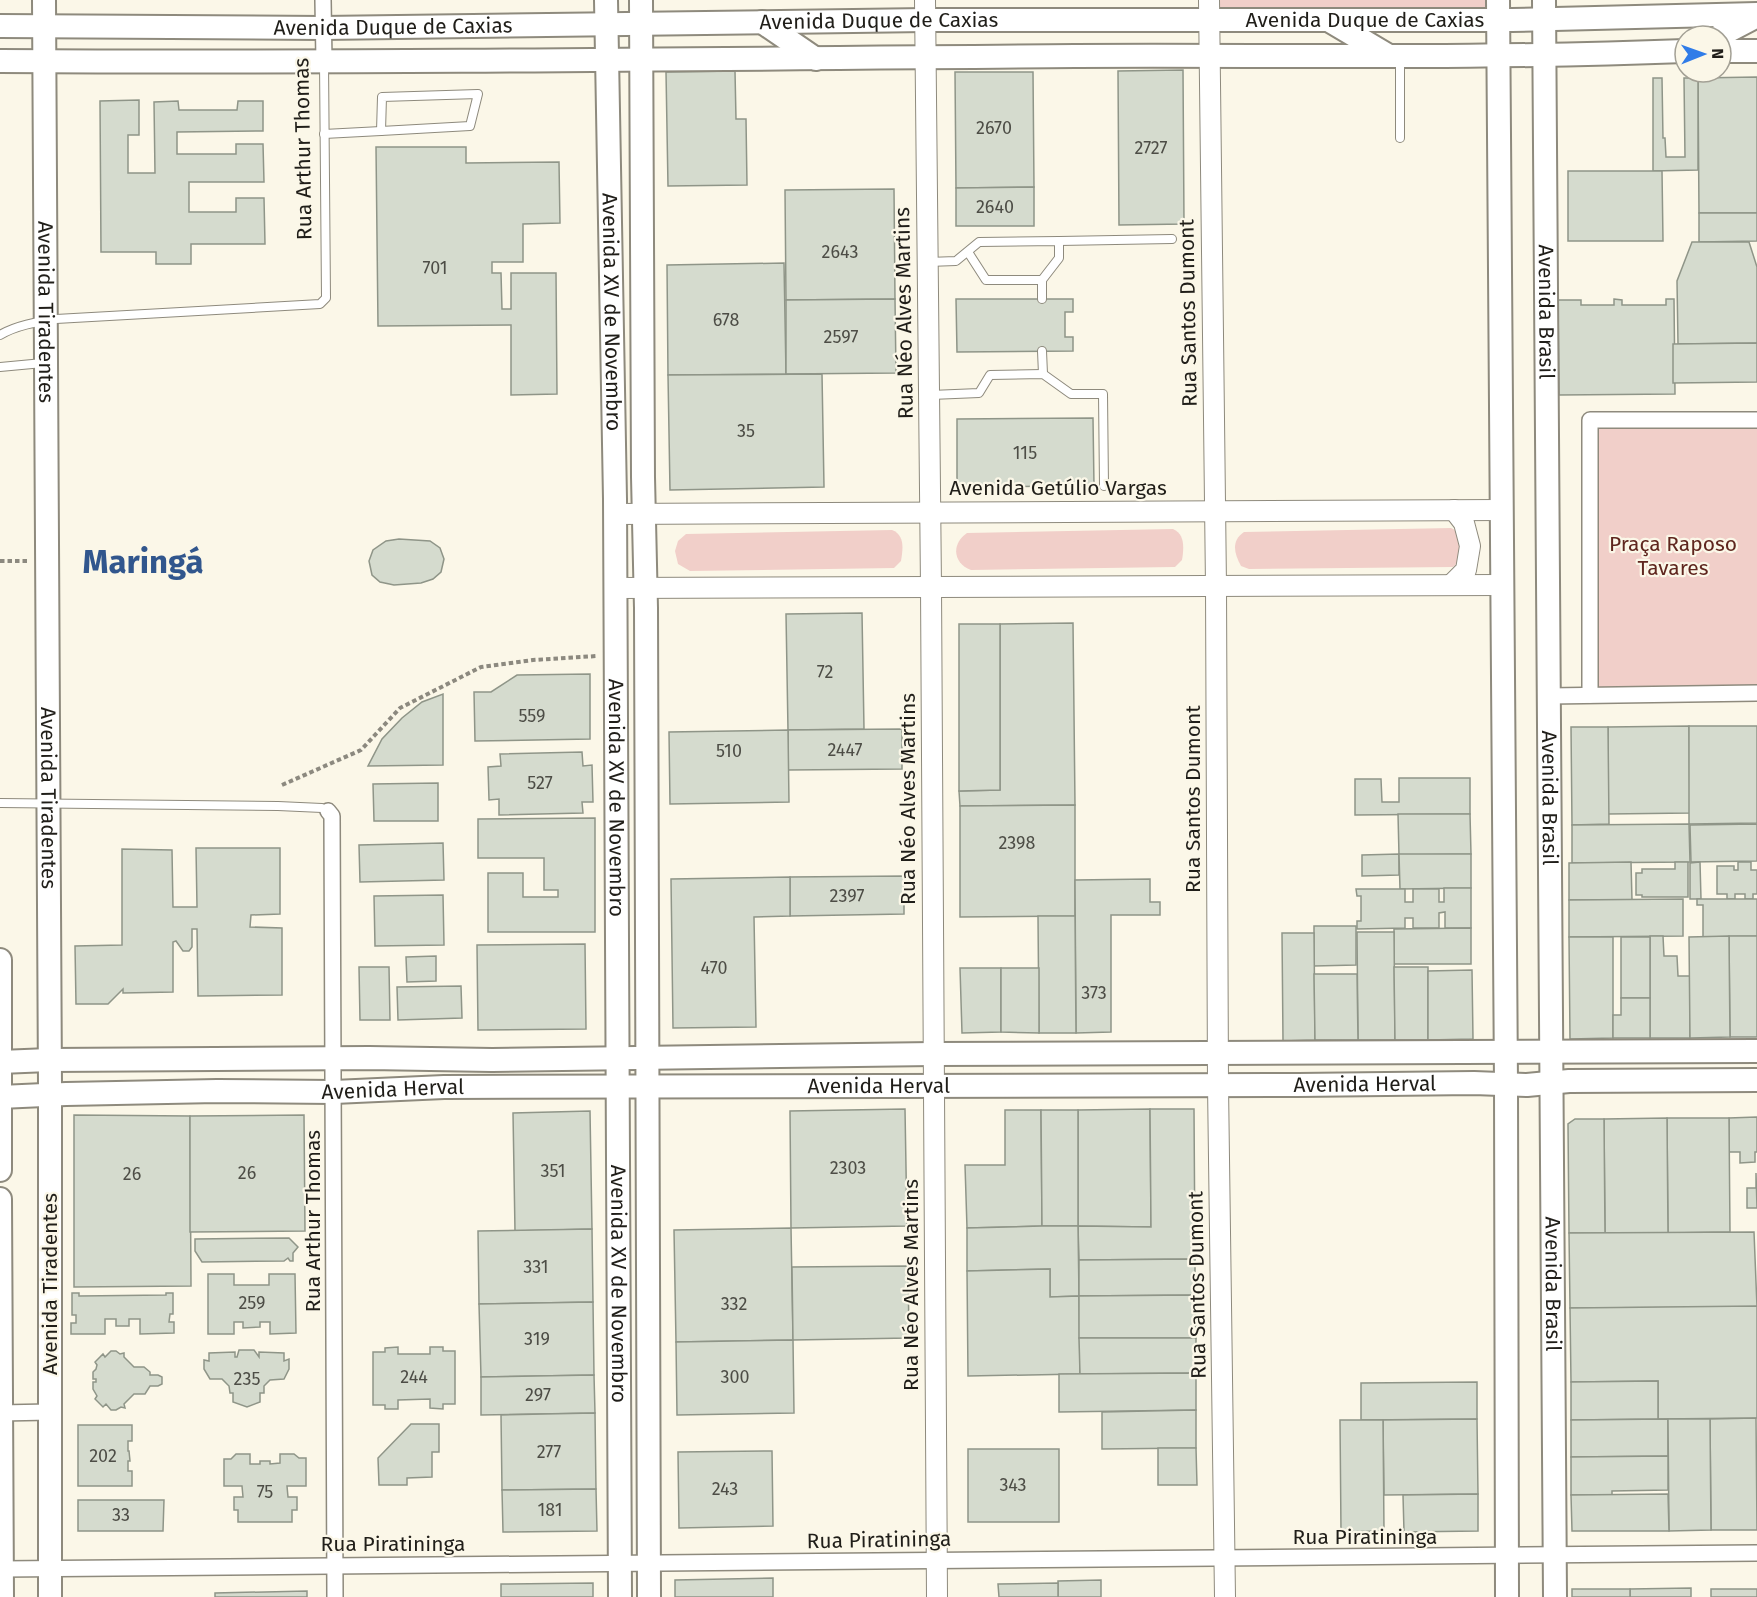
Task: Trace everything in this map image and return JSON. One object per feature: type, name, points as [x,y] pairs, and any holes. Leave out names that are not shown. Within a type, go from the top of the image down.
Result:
[{"type":"main road","name":"Avenida Tiradentes","points":[[44,0],[50,1597]]},
{"type":"main road","name":"Avenida XV de Novembro","points":[[606,0],[615,514],[620,1597]]},
{"type":"main road","name":"Avenida XV de Novembro","points":[[641,0],[649,1597]]},
{"type":"main road","name":"Avenida Duque de Caxias","points":[[0,26],[323,28],[606,25],[762,22],[925,10],[1084,21],[1209,11],[1329,20],[1498,10],[1757,15]]},
{"type":"main road","points":[[1498,10],[1506,1083],[1506,1597]]},
{"type":"main road","name":"Avenida Brasil","points":[[1544,10],[1556,1597]]},
{"type":"main road","points":[[1733,28],[1757,15]]},
{"type":"main road","points":[[1329,20],[1394,56]]},
{"type":"main road","points":[[1032,57],[1084,21]]},
{"type":"main road","points":[[762,22],[816,59]]},
{"type":"main road","points":[[467,60],[530,25]]},
{"type":"main road","points":[[164,28],[220,61]]},
{"type":"main road","name":"Avenida Duque de Caxias","points":[[0,61],[1498,57],[1673,51]]},
{"type":"main road","points":[[1733,51],[1757,51]]},
{"type":"main road","points":[[0,960],[0,1170]]},
{"type":"main road","name":"Avenida Herval","points":[[1,1062],[49,1060],[492,1060],[933,1054],[1757,1051]]},
{"type":"main road","points":[[1682,1052],[1732,1080]]},
{"type":"main road","points":[[1357,1054],[1406,1083]]},
{"type":"main road","points":[[1043,1085],[1091,1055]]},
{"type":"main road","points":[[784,1057],[818,1087]]},
{"type":"main road","points":[[166,1060],[217,1091]]},
{"type":"main road","points":[[444,1087],[492,1060]]},
{"type":"main road","name":"Avenida Herval","points":[[0,1097],[217,1091],[334,1092],[444,1087],[1218,1085],[1757,1080]]},
{"type":"main road","points":[[0,1199],[2,1597]]},
{"type":"street","name":"Rua Arthur Thomas","points":[[323,0],[324,61]]},
{"type":"street","name":"Rua Néo Alves Martins","points":[[925,10],[930,395],[937,1597]]},
{"type":"street","name":"Rua Santos Dumont","points":[[1209,11],[1216,586],[1218,1085],[1225,1597]]},
{"type":"street","points":[[1590,694],[1590,420],[1757,420]]},
{"type":"street","points":[[1451,585],[1466,570],[1470,546],[1464,524],[1454,510]]},
{"type":"street","name":"Avenida Getúlio Vargas","points":[[615,514],[1503,510]]},
{"type":"street","points":[[615,588],[1503,585]]},
{"type":"street","points":[[1550,696],[1757,693]]},
{"type":"street","name":"Rua Arthur Thomas","points":[[328,811],[332,816],[335,1597]]},
{"type":"street","points":[[1,1413],[50,1413]]},
{"type":"street","name":"Rua Piratininga","points":[[2,1569],[1757,1553]]},
{"type":"lane","points":[[1394,56],[1400,138]]},
{"type":"lane","name":"Rua Arthur Thomas","points":[[45,320],[320,304],[326,298],[324,61]]},
{"type":"lane","points":[[324,134],[381,131],[471,126],[478,94],[382,97],[381,131]]},
{"type":"lane","points":[[928,262],[956,261],[979,242],[1172,239]]},
{"type":"lane","points":[[1042,299],[1042,280],[1059,258],[1059,241]]},
{"type":"lane","points":[[968,252],[986,280],[1042,280]]},
{"type":"lane","points":[[0,335],[9,330],[45,320]]},
{"type":"lane","points":[[1042,351],[1042,374]]},
{"type":"lane","points":[[0,366],[46,362]]},
{"type":"lane","points":[[930,395],[979,393],[990,375],[1042,374],[1071,394],[1103,394],[1104,486]]},
{"type":"lane","points":[[0,803],[278,806],[322,808],[328,811]]},
{"type":"path","points":[[0,561],[47,560]]},
{"type":"path","points":[[282,784],[361,750],[400,708],[481,668],[533,660],[616,654]]},
{"type":"green space","points":[[1209,0],[1498,0],[1498,20],[1227,21]]},
{"type":"green space","name":"Praça Raposo Tavares","points":[[1590,420],[1757,420],[1757,693],[1590,695]]},
{"type":"green space","points":[[1451,528],[1459,535],[1462,546],[1457,563],[1453,567],[1249,569],[1241,566],[1235,547],[1237,539],[1244,532]]},
{"type":"green space","points":[[1173,529],[1180,534],[1183,546],[1182,560],[1175,567],[971,570],[961,563],[956,553],[958,542],[967,533]]},
{"type":"green space","points":[[892,530],[899,535],[902,547],[901,561],[894,568],[690,571],[678,564],[675,551],[678,541],[686,534]]},
{"type":"building","points":[[1183,70],[1184,224],[1119,225],[1118,71]]},
{"type":"building","points":[[735,71],[736,119],[746,119],[747,185],[668,186],[666,72]]},
{"type":"building","points":[[955,72],[1033,72],[1034,187],[956,188]]},
{"type":"building","points":[[1733,77],[1757,77],[1757,213],[1699,213],[1698,84],[1733,84]]},
{"type":"building","points":[[1653,78],[1662,78],[1663,138],[1665,138],[1666,157],[1685,157],[1684,84],[1698,84],[1698,170],[1653,171]]},
{"type":"building","points":[[139,100],[139,135],[128,135],[128,173],[155,173],[154,102],[178,101],[179,110],[237,110],[238,101],[263,101],[263,131],[177,132],[177,154],[236,154],[236,144],[263,144],[264,182],[189,182],[189,212],[236,212],[236,198],[264,198],[265,244],[191,244],[191,264],[156,264],[156,252],[101,252],[100,101]]},
{"type":"building","points":[[376,147],[466,147],[466,163],[559,162],[560,223],[523,224],[523,262],[492,262],[492,273],[501,273],[502,309],[511,309],[511,273],[556,273],[557,394],[511,395],[511,325],[378,326]]},
{"type":"building","points":[[1568,171],[1662,171],[1663,241],[1568,241]]},
{"type":"building","points":[[1034,187],[1034,226],[956,226],[956,188]]},
{"type":"building","points":[[894,189],[895,299],[786,300],[785,190]]},
{"type":"building","points":[[1699,213],[1757,213],[1757,241],[1699,242]]},
{"type":"building","points":[[1692,242],[1749,242],[1757,267],[1757,343],[1678,344],[1677,281]]},
{"type":"building","points":[[784,263],[786,374],[668,375],[667,265]]},
{"type":"building","points":[[895,299],[896,373],[786,374],[786,300]]},
{"type":"building","points":[[956,299],[1073,299],[1073,312],[1065,312],[1065,337],[1073,337],[1073,351],[957,352]]},
{"type":"building","points":[[1614,299],[1622,300],[1622,305],[1666,305],[1666,299],[1674,299],[1675,394],[1559,395],[1558,300],[1581,300],[1581,305],[1614,305]]},
{"type":"building","points":[[1757,343],[1757,382],[1673,383],[1673,344]]},
{"type":"building","points":[[822,374],[824,487],[670,490],[668,375]]},
{"type":"building","points":[[1093,418],[1094,486],[957,487],[957,419]]},
{"type":"building","points":[[399,539],[430,541],[440,548],[444,559],[441,572],[433,579],[421,583],[394,585],[380,582],[372,575],[369,561],[373,550],[386,541]]},
{"type":"building","points":[[862,613],[864,729],[788,730],[786,614]]},
{"type":"building","points":[[1073,623],[1075,805],[960,806],[959,791],[1000,790],[1000,624]]},
{"type":"building","points":[[959,624],[1000,624],[1000,790],[959,791]]},
{"type":"building","points":[[590,674],[590,739],[475,741],[474,692],[491,692],[517,675]]},
{"type":"building","points":[[443,694],[443,765],[368,766],[382,739],[402,718],[422,702]]},
{"type":"building","points":[[1689,726],[1690,813],[1608,814],[1608,727]]},
{"type":"building","points":[[1689,726],[1757,726],[1757,823],[1689,824]]},
{"type":"building","points":[[1571,727],[1608,727],[1609,824],[1572,825]]},
{"type":"building","points":[[902,729],[902,769],[788,770],[788,730]]},
{"type":"building","points":[[788,730],[789,802],[670,804],[669,732]]},
{"type":"building","points":[[582,752],[583,766],[592,765],[593,802],[582,802],[583,813],[499,815],[499,799],[489,800],[488,767],[501,766],[500,754]]},
{"type":"building","points":[[1399,778],[1470,778],[1470,814],[1355,815],[1355,779],[1381,779],[1382,802],[1399,802]]},
{"type":"building","points":[[438,783],[438,821],[374,821],[373,784]]},
{"type":"building","points":[[1075,805],[1075,916],[960,917],[960,806]]},
{"type":"building","points":[[1398,814],[1470,814],[1471,854],[1399,855]]},
{"type":"building","points":[[595,818],[595,932],[488,932],[488,873],[523,873],[523,897],[558,897],[558,890],[544,890],[544,858],[478,858],[478,819]]},
{"type":"building","points":[[1689,824],[1690,862],[1572,863],[1572,825]]},
{"type":"building","points":[[1757,824],[1757,861],[1691,862],[1690,825]]},
{"type":"building","points":[[443,843],[444,880],[360,882],[359,845]]},
{"type":"building","points":[[196,848],[280,848],[280,914],[251,915],[250,927],[282,928],[282,995],[198,996],[197,929],[192,929],[192,947],[189,951],[183,951],[176,941],[173,942],[173,992],[123,993],[123,989],[108,1004],[76,1004],[75,946],[122,945],[122,849],[172,850],[173,907],[197,907]]},
{"type":"building","points":[[1399,854],[1399,875],[1362,876],[1362,855]]},
{"type":"building","points":[[1399,854],[1471,854],[1471,888],[1400,889]]},
{"type":"building","points":[[1631,862],[1632,900],[1569,900],[1569,863]]},
{"type":"building","points":[[1675,862],[1688,862],[1688,897],[1636,895],[1636,873],[1642,873],[1642,869],[1675,869]]},
{"type":"building","points":[[1700,862],[1701,899],[1690,899],[1690,863]]},
{"type":"building","points":[[1738,862],[1751,862],[1751,870],[1757,870],[1757,894],[1753,894],[1753,899],[1745,899],[1745,894],[1735,894],[1735,899],[1727,899],[1727,894],[1717,894],[1717,866],[1734,866],[1734,870],[1738,870]]},
{"type":"building","points":[[904,876],[904,914],[790,916],[790,877]]},
{"type":"building","points":[[790,877],[790,916],[754,917],[756,1027],[673,1028],[671,879]]},
{"type":"building","points":[[1150,879],[1150,902],[1160,902],[1160,915],[1111,915],[1111,1032],[1076,1033],[1075,880]]},
{"type":"building","points":[[1444,888],[1471,888],[1471,928],[1445,928],[1445,912],[1439,913],[1439,928],[1413,928],[1413,918],[1405,918],[1405,928],[1357,929],[1357,921],[1361,921],[1361,896],[1357,896],[1356,889],[1405,889],[1405,902],[1413,902],[1413,889],[1439,889],[1439,902],[1444,902]]},
{"type":"building","points":[[443,895],[444,945],[375,946],[374,896]]},
{"type":"building","points":[[1683,899],[1683,936],[1569,937],[1569,900]]},
{"type":"building","points":[[1697,899],[1757,899],[1757,936],[1703,937],[1703,905],[1697,905]]},
{"type":"building","points":[[1038,916],[1075,916],[1076,1033],[1039,1033]]},
{"type":"building","points":[[1314,926],[1356,926],[1356,965],[1314,966]]},
{"type":"building","points":[[1471,928],[1471,964],[1394,964],[1394,929]]},
{"type":"building","points":[[1357,932],[1394,932],[1395,1040],[1358,1040]]},
{"type":"building","points":[[1282,933],[1314,933],[1315,1040],[1283,1041]]},
{"type":"building","points":[[1650,936],[1663,936],[1664,956],[1677,956],[1678,976],[1690,976],[1690,1038],[1650,1038]]},
{"type":"building","points":[[1729,936],[1757,936],[1757,1037],[1730,1037]]},
{"type":"building","points":[[1729,936],[1730,1037],[1690,1038],[1689,937]]},
{"type":"building","points":[[1569,937],[1613,937],[1613,1038],[1570,1039]]},
{"type":"building","points":[[1621,937],[1650,937],[1650,998],[1621,998]]},
{"type":"building","points":[[585,944],[586,1029],[478,1030],[477,945]]},
{"type":"building","points":[[436,956],[436,981],[407,982],[406,957]]},
{"type":"building","points":[[359,967],[389,967],[390,1020],[360,1020]]},
{"type":"building","points":[[1394,967],[1428,967],[1428,1040],[1395,1040]]},
{"type":"building","points":[[960,968],[1001,968],[1001,1032],[962,1033]]},
{"type":"building","points":[[1001,968],[1039,968],[1039,1033],[1001,1032]]},
{"type":"building","points":[[1472,970],[1473,1039],[1428,1040],[1428,971]]},
{"type":"building","points":[[1314,974],[1357,974],[1358,1040],[1315,1040]]},
{"type":"building","points":[[461,986],[462,1018],[398,1020],[397,987]]},
{"type":"building","points":[[1621,998],[1650,998],[1650,1038],[1613,1038],[1613,1015],[1621,1015]]},
{"type":"building","points":[[905,1109],[907,1226],[791,1228],[790,1111]]},
{"type":"building","points":[[1150,1109],[1151,1227],[1078,1226],[1078,1110]]},
{"type":"building","points":[[1150,1109],[1194,1109],[1195,1259],[1079,1260],[1078,1226],[1151,1227]]},
{"type":"building","points":[[1005,1110],[1041,1110],[1042,1226],[967,1228],[965,1165],[1005,1165]]},
{"type":"building","points":[[1041,1110],[1078,1110],[1078,1226],[1042,1226]]},
{"type":"building","points":[[590,1111],[592,1229],[515,1231],[513,1113]]},
{"type":"building","points":[[74,1115],[190,1116],[191,1286],[74,1287]]},
{"type":"building","points":[[304,1115],[305,1231],[190,1232],[190,1116]]},
{"type":"building","points":[[1757,1117],[1755,1162],[1740,1163],[1740,1152],[1729,1152],[1729,1118]]},
{"type":"building","points":[[1667,1118],[1729,1118],[1730,1232],[1668,1233]]},
{"type":"building","points":[[1667,1118],[1668,1233],[1605,1233],[1604,1119]]},
{"type":"building","points":[[1575,1119],[1604,1119],[1605,1233],[1569,1233],[1568,1124]]},
{"type":"building","points":[[1756,1173],[1757,1208],[1747,1208],[1747,1188],[1756,1188]]},
{"type":"building","points":[[1078,1226],[1079,1296],[1050,1297],[1050,1269],[967,1271],[967,1228]]},
{"type":"building","points":[[791,1228],[793,1340],[676,1342],[674,1230]]},
{"type":"building","points":[[592,1229],[593,1302],[479,1304],[478,1231]]},
{"type":"building","points":[[1754,1232],[1757,1307],[1570,1308],[1569,1233]]},
{"type":"building","points":[[289,1238],[298,1247],[293,1253],[293,1261],[288,1258],[284,1261],[202,1262],[195,1251],[195,1239]]},
{"type":"building","points":[[1195,1259],[1195,1295],[1079,1296],[1079,1260]]},
{"type":"building","points":[[908,1266],[909,1338],[793,1340],[792,1267]]},
{"type":"building","points":[[1050,1269],[1050,1297],[1079,1296],[1080,1374],[968,1376],[967,1271]]},
{"type":"building","points":[[208,1274],[234,1274],[234,1285],[269,1285],[269,1274],[295,1274],[296,1333],[270,1334],[270,1322],[260,1322],[260,1327],[243,1328],[243,1322],[234,1322],[234,1334],[208,1334]]},
{"type":"building","points":[[72,1293],[79,1293],[79,1296],[173,1293],[173,1314],[170,1314],[169,1322],[174,1322],[174,1333],[140,1334],[140,1319],[129,1319],[129,1326],[116,1326],[116,1319],[105,1319],[105,1334],[71,1334],[71,1323],[76,1323],[76,1315],[72,1315]]},
{"type":"building","points":[[1195,1295],[1196,1338],[1079,1338],[1079,1296]]},
{"type":"building","points":[[593,1302],[594,1375],[481,1377],[479,1304]]},
{"type":"building","points":[[1757,1306],[1757,1418],[1658,1419],[1658,1381],[1571,1382],[1570,1308]]},
{"type":"building","points":[[1079,1338],[1196,1338],[1196,1373],[1080,1374]]},
{"type":"building","points":[[793,1340],[794,1413],[677,1415],[676,1342]]},
{"type":"building","points":[[398,1347],[398,1354],[430,1354],[430,1347],[443,1347],[443,1351],[455,1351],[455,1404],[443,1404],[443,1409],[430,1408],[430,1399],[398,1400],[398,1409],[385,1409],[385,1405],[373,1405],[373,1352],[385,1352],[385,1348]]},
{"type":"building","points":[[239,1350],[254,1350],[259,1357],[259,1352],[284,1353],[284,1361],[289,1359],[289,1369],[284,1379],[270,1380],[264,1386],[264,1393],[260,1393],[260,1402],[247,1407],[233,1402],[233,1393],[230,1393],[229,1386],[222,1379],[210,1379],[204,1369],[204,1360],[209,1361],[209,1353],[235,1352],[235,1357],[237,1357]]},
{"type":"building","points":[[111,1351],[124,1353],[124,1357],[134,1367],[144,1367],[150,1375],[162,1377],[162,1384],[150,1386],[145,1394],[134,1394],[124,1404],[125,1408],[111,1410],[106,1404],[103,1407],[95,1399],[97,1396],[93,1389],[93,1382],[96,1382],[96,1379],[93,1379],[93,1372],[97,1365],[95,1362],[103,1354],[105,1357]]},
{"type":"building","points":[[1196,1373],[1196,1410],[1059,1412],[1059,1374]]},
{"type":"building","points":[[594,1375],[595,1413],[481,1415],[481,1377]]},
{"type":"building","points":[[1658,1381],[1658,1419],[1571,1420],[1571,1382]]},
{"type":"building","points":[[1477,1382],[1477,1419],[1361,1420],[1361,1383]]},
{"type":"building","points":[[1196,1410],[1196,1448],[1102,1449],[1102,1412]]},
{"type":"building","points":[[595,1413],[596,1489],[502,1490],[501,1415]]},
{"type":"building","points":[[1756,1418],[1757,1530],[1711,1530],[1710,1419]]},
{"type":"building","points":[[1477,1419],[1478,1494],[1384,1495],[1383,1420]]},
{"type":"building","points":[[1668,1419],[1668,1456],[1571,1457],[1571,1420]]},
{"type":"building","points":[[1668,1419],[1710,1419],[1711,1530],[1669,1531]]},
{"type":"building","points":[[1340,1420],[1383,1420],[1384,1531],[1341,1532]]},
{"type":"building","points":[[411,1424],[439,1424],[439,1452],[432,1452],[432,1477],[407,1478],[407,1485],[379,1485],[378,1458]]},
{"type":"building","points":[[78,1425],[132,1425],[132,1441],[128,1441],[130,1461],[128,1461],[128,1471],[132,1471],[132,1486],[78,1486]]},
{"type":"building","points":[[1158,1448],[1196,1448],[1197,1485],[1158,1485]]},
{"type":"building","points":[[968,1449],[1059,1449],[1059,1522],[968,1522]]},
{"type":"building","points":[[772,1451],[773,1526],[679,1528],[678,1452]]},
{"type":"building","points":[[236,1454],[250,1454],[250,1464],[260,1464],[260,1461],[270,1461],[270,1464],[280,1463],[280,1454],[294,1454],[299,1458],[306,1458],[306,1486],[287,1486],[288,1497],[297,1497],[297,1510],[292,1510],[292,1522],[238,1522],[238,1510],[234,1510],[234,1497],[243,1497],[242,1486],[224,1486],[224,1459],[231,1459]]},
{"type":"building","points":[[1668,1456],[1668,1490],[1612,1491],[1612,1495],[1571,1495],[1571,1457]]},
{"type":"building","points":[[596,1489],[597,1531],[503,1532],[502,1490]]},
{"type":"building","points":[[1478,1494],[1478,1531],[1404,1532],[1403,1495]]},
{"type":"building","points":[[1668,1494],[1669,1531],[1572,1531],[1571,1495]]},
{"type":"building","points":[[78,1500],[164,1500],[163,1531],[78,1531]]},
{"type":"building","points":[[773,1578],[773,1597],[675,1597],[675,1580]]},
{"type":"building","points":[[1101,1580],[1101,1597],[1058,1597],[1058,1581]]},
{"type":"building","points":[[593,1583],[593,1597],[501,1597],[501,1584]]},
{"type":"building","points":[[1058,1583],[1058,1597],[999,1597],[998,1584]]},
{"type":"building","points":[[1691,1588],[1691,1597],[1630,1597],[1630,1589]]},
{"type":"building","points":[[1572,1589],[1630,1589],[1630,1597],[1572,1597]]},
{"type":"building","points":[[1711,1589],[1757,1589],[1757,1597],[1711,1597]]},
{"type":"building","points":[[307,1591],[307,1597],[215,1597],[215,1593]]},
{"type":"district","name":"Maringá","points":[[143,562]]}]
